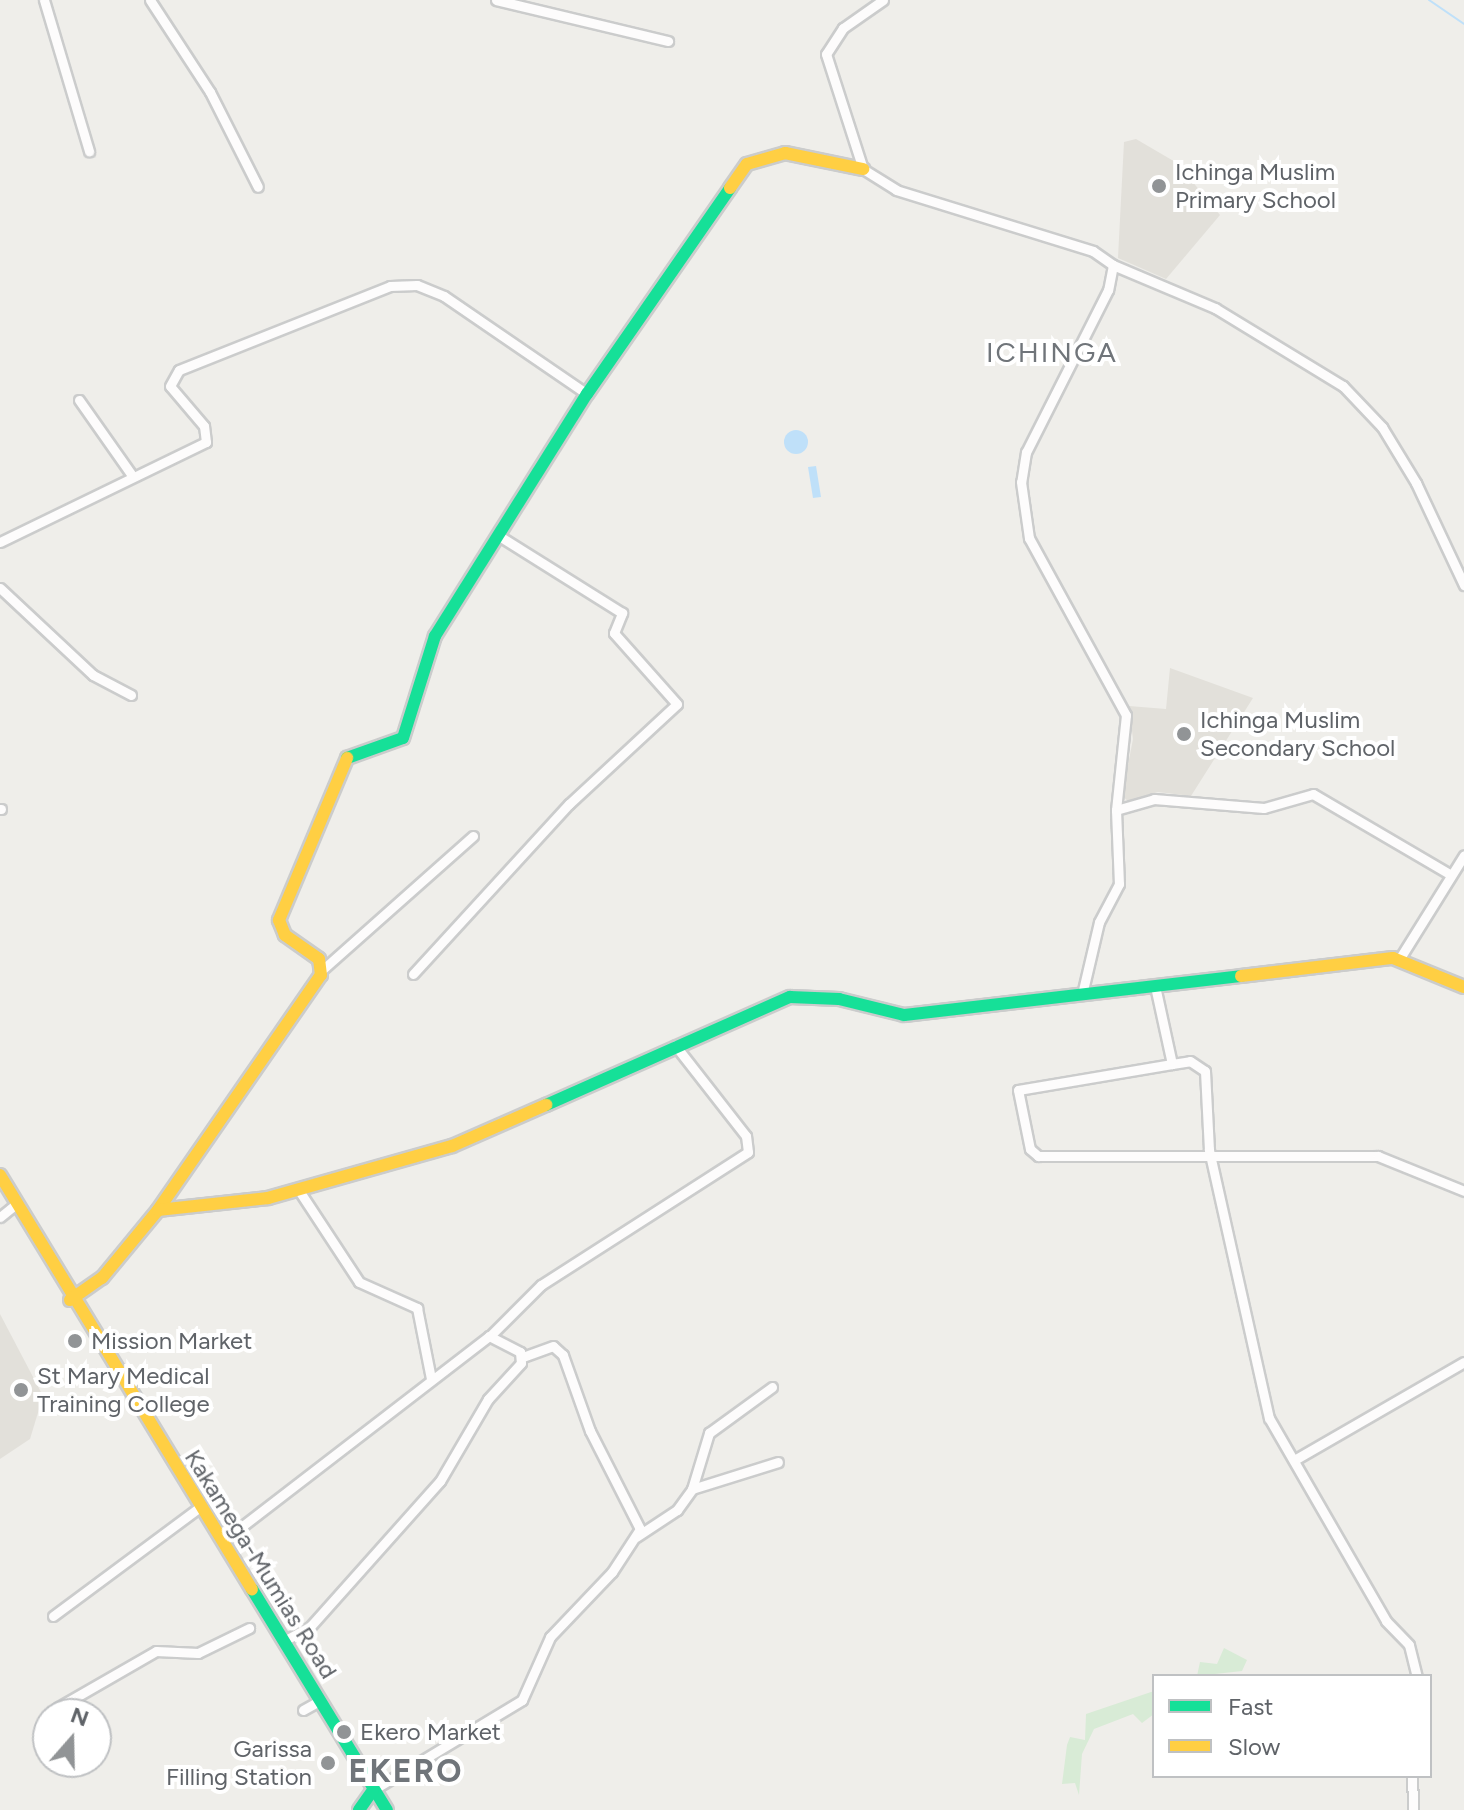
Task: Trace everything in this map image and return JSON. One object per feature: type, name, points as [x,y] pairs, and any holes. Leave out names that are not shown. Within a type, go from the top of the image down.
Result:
[{"type":"main road","points":[[70,1300],[102,1278],[158,1210],[322,970],[280,928],[294,873],[348,756],[403,738],[431,645],[501,537],[587,394],[747,164],[785,153],[863,169]]},
{"type":"main road","points":[[158,1210],[298,1189],[498,1129],[675,1045],[790,997],[839,999],[904,1015],[1083,990],[1155,986],[1400,958],[1464,987]]},
{"type":"main road","name":"Kakamega-Mumias Road","points":[[0,1175],[70,1300],[223,1541],[384,1809]]},
{"type":"main road","points":[[359,1810],[373,1790]]},
{"type":"street","points":[[44,0],[89,151]]},
{"type":"street","points":[[150,0],[210,92],[258,187]]},
{"type":"street","points":[[496,0],[668,41]]},
{"type":"street","points":[[883,0],[834,36],[826,54],[863,169],[896,190],[1093,251],[1113,265],[1215,308],[1343,386],[1382,427],[1416,483],[1464,585]]},
{"type":"street","points":[[1083,990],[1099,922],[1119,884],[1116,810],[1126,715],[1029,538],[1021,482],[1026,452],[1108,290],[1113,265]]},
{"type":"street","points":[[0,542],[131,474],[207,440],[170,386],[176,371],[404,284],[444,296],[587,394]]},
{"type":"street","points":[[79,400],[131,474]]},
{"type":"street","points":[[413,974],[584,788],[677,704],[616,635],[622,613],[501,537]]},
{"type":"street","points":[[0,588],[93,675],[131,695]]},
{"type":"street","points":[[1116,810],[1154,799],[1264,808],[1313,794],[1451,875]]},
{"type":"street","points":[[322,970],[473,836]]},
{"type":"street","points":[[1400,958],[1464,855]]},
{"type":"street","points":[[1155,986],[1172,1064]]},
{"type":"street","points":[[223,1541],[492,1334],[541,1285],[748,1152],[746,1136],[675,1045]]},
{"type":"street","points":[[1416,1674],[1409,1645],[1386,1621],[1264,1404],[1211,1155],[1205,1071],[1190,1061],[1018,1090],[1030,1149],[1038,1156],[1211,1155],[1378,1156],[1464,1191]]},
{"type":"street","points":[[298,1189],[359,1282],[417,1308],[431,1379]]},
{"type":"street","points":[[0,1217],[15,1205]]},
{"type":"street","points":[[492,1334],[522,1357]]},
{"type":"street","points":[[284,1641],[310,1627],[409,1519],[522,1357],[553,1346],[568,1363],[590,1431],[640,1525],[634,1539]]},
{"type":"street","points":[[1296,1459],[1464,1362]]},
{"type":"street","points":[[373,1790],[516,1706],[550,1637],[634,1539],[677,1510],[692,1489],[709,1433],[772,1387]]},
{"type":"street","points":[[692,1489],[778,1462]]},
{"type":"street","points":[[53,1616],[201,1506]]},
{"type":"street","points":[[74,1698],[156,1651],[198,1653],[249,1628]]},
{"type":"street","points":[[303,1710],[319,1701]]},
{"type":"street","points":[[1412,1778],[1413,1810]]},
{"type":"shaded area","name":"Ichinga Muslim Primary School","points":[[1136,139],[1177,163],[1220,215],[1166,279],[1118,258],[1124,142]]},
{"type":"shaded area","name":"Ichinga Muslim Secondary School","points":[[1170,668],[1253,698],[1191,796],[1158,792],[1128,801],[1122,796],[1133,739],[1129,706],[1166,709]]},
{"type":"shaded area","name":"St Mary Medical Training College","points":[[0,1314],[43,1396],[30,1439],[0,1459]]},
{"type":"green space","points":[[1224,1648],[1247,1660],[1242,1671],[1197,1674],[1200,1662],[1217,1664]]},
{"type":"green space","points":[[1152,1692],[1152,1716],[1142,1723],[1133,1714],[1094,1729],[1082,1754],[1079,1795],[1075,1783],[1062,1784],[1067,1745],[1070,1737],[1085,1740],[1086,1714]]},
{"type":"water","points":[[796,430],[804,434],[808,442],[804,450],[796,454],[788,450],[784,442],[788,434]]},
{"type":"water","points":[[816,466],[821,497],[813,498],[808,467]]},
{"type":"waterway","points":[[1429,0],[1464,24]]},
{"type":"traffic: fast","points":[[347,758],[403,738],[435,636],[587,394],[730,188]]},
{"type":"traffic: fast","points":[[546,1105],[790,997],[839,999],[904,1015],[1241,976]]},
{"type":"traffic: fast","points":[[252,1589],[387,1810]]},
{"type":"traffic: fast","points":[[359,1810],[373,1790]]},
{"type":"traffic: slow","points":[[730,188],[747,164],[785,153],[863,169]]},
{"type":"traffic: slow","points":[[158,1210],[321,975],[319,959],[285,935],[279,920],[347,758]]},
{"type":"traffic: slow","points":[[1241,976],[1393,958],[1464,987]]},
{"type":"traffic: slow","points":[[70,1300],[102,1278],[158,1210],[268,1198],[452,1146],[546,1105]]},
{"type":"traffic: slow","points":[[0,1175],[252,1589]]},
{"type":"place","name":"Ichinga Muslim Primary School","points":[[1159,186]]},
{"type":"place","name":"Ichinga Muslim Secondary School","points":[[1184,734]]},
{"type":"place","name":"Mission Market","points":[[75,1341]]},
{"type":"place","name":"St Mary Medical Training College","points":[[21,1390]]},
{"type":"place","name":"Ekero Market","points":[[344,1732]]},
{"type":"place","name":"Garissa Filling Station","points":[[328,1763]]},
{"type":"district","name":"ICHINGA","points":[[1052,352]]},
{"type":"district","name":"EKERO","points":[[406,1771]]}]
